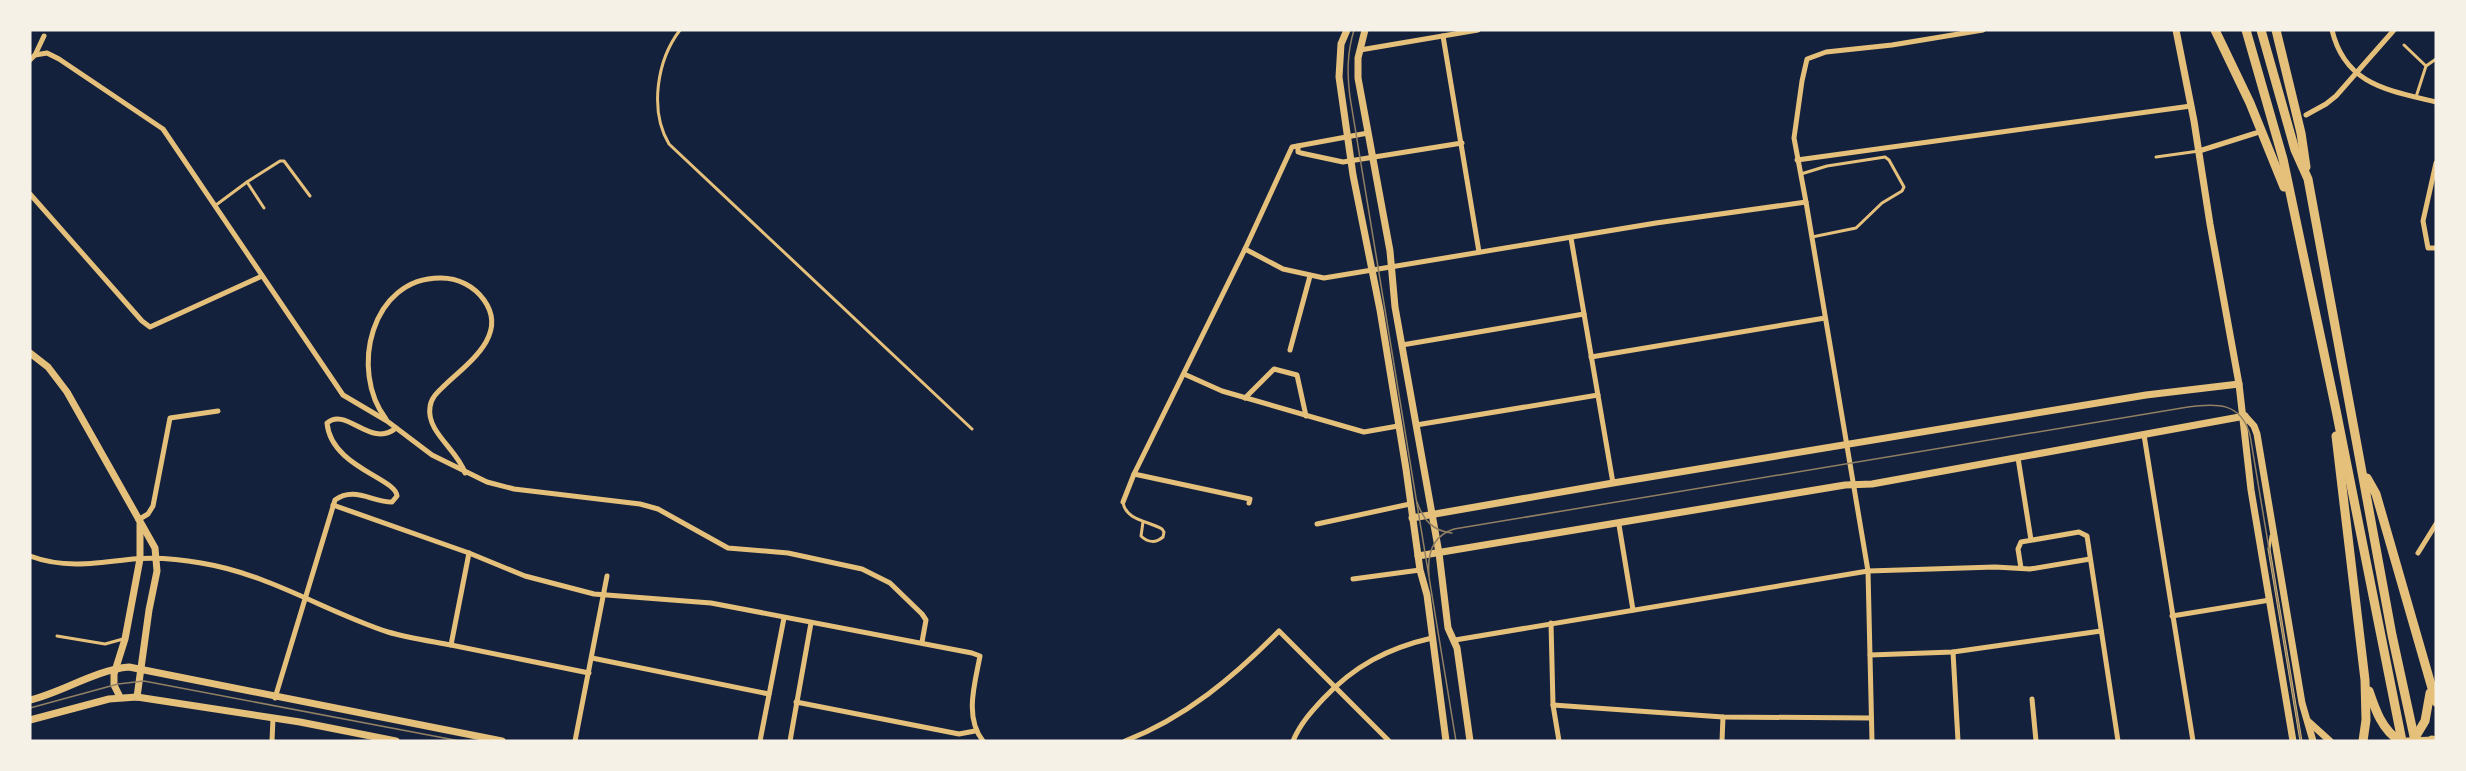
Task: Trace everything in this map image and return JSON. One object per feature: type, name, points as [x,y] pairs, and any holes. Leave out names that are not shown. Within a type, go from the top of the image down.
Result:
[{"type":"highway","points":[[2215,30],[2250,103],[2274,165],[2292,202]]},
{"type":"highway","points":[[2246,30],[2283,159],[2336,410],[2401,741]]},
{"type":"highway","points":[[2261,30],[2295,150],[2308,179]]},
{"type":"highway","points":[[2276,30],[2301,133],[2392,635],[2411,719],[2412,741]]},
{"type":"highway","points":[[2336,410],[2336,438],[2365,680],[2366,720],[2363,741]]},
{"type":"highway","points":[[2363,471],[2376,494],[2436,702]]},
{"type":"highway","points":[[2365,680],[2375,710],[2390,733],[2401,741]]},
{"type":"highway","points":[[2412,741],[2425,721],[2430,687]]},
{"type":"street","points":[[1347,30],[1341,44],[1339,62],[1347,136],[1380,310],[1420,570],[1427,595],[1446,741]]},
{"type":"street","points":[[1365,30],[1357,68],[1392,266],[1395,307],[1439,553],[1448,628],[1455,639],[1470,741]]},
{"type":"street","points":[[1360,50],[1478,30]]},
{"type":"street","points":[[1872,741],[1868,571],[1797,160],[1794,138],[1795,122],[1808,59],[1826,52],[1892,45],[1983,30]]},
{"type":"street","points":[[2176,30],[2240,384],[2251,490],[2293,741]]},
{"type":"street","points":[[2332,30],[2343,59],[2365,80],[2436,102]]},
{"type":"street","points":[[2306,115],[2326,104],[2394,30]]},
{"type":"street","points":[[30,60],[44,36]]},
{"type":"street","points":[[1443,36],[1479,252]]},
{"type":"street","points":[[35,55],[47,53],[59,59],[160,126],[343,395],[389,423],[432,455],[465,473],[495,485],[640,504],[658,509],[728,548],[788,553],[862,569],[890,583],[922,614],[926,620],[922,642]]},
{"type":"street","points":[[1797,160],[2191,106]]},
{"type":"street","points":[[1295,147],[1368,133]]},
{"type":"street","points":[[2199,151],[2256,133]]},
{"type":"street","points":[[1295,147],[1301,153],[1341,162],[1462,143]]},
{"type":"street","points":[[1123,502],[1134,474],[1295,147]]},
{"type":"street","points":[[2436,163],[2423,221],[2428,248],[2436,248]]},
{"type":"street","points":[[30,194],[142,321],[150,327],[262,276]]},
{"type":"street","points":[[1245,249],[1283,269],[1324,278],[1664,222],[1806,202]]},
{"type":"street","points":[[1571,238],[1613,483]]},
{"type":"street","points":[[1290,350],[1310,276]]},
{"type":"street","points":[[389,423],[376,405],[367,362],[372,333],[381,312],[396,294],[407,286],[422,280],[446,278],[468,285],[482,297],[490,310],[492,324],[490,338],[483,348],[434,397],[430,407],[431,422],[460,459],[465,473]]},
{"type":"street","points":[[1402,345],[1584,314]]},
{"type":"street","points":[[1591,357],[1825,318]]},
{"type":"street","points":[[30,353],[48,367],[67,392],[155,548],[158,572],[149,610],[136,697]]},
{"type":"street","points":[[1245,398],[1274,369],[1286,369],[1297,375],[1306,416]]},
{"type":"street","points":[[1184,374],[1222,391],[1364,432],[1398,426]]},
{"type":"street","points":[[1412,518],[2154,394],[2240,384]]},
{"type":"street","points":[[1416,425],[1598,395]]},
{"type":"street","points":[[120,697],[114,685],[140,559],[139,522],[153,506],[170,418],[218,411]]},
{"type":"street","points":[[1418,556],[1529,537],[1620,525],[2018,458],[2242,416]]},
{"type":"street","points":[[2242,416],[2254,426],[2257,434],[2272,531],[2307,720],[2313,741]]},
{"type":"street","points":[[275,698],[333,505],[341,496],[350,494],[392,502],[397,492],[390,485],[350,462],[330,438],[327,423],[333,419],[341,419],[360,429],[378,434],[396,428]]},
{"type":"street","points":[[2144,435],[2193,741]]},
{"type":"street","points":[[2018,458],[2031,540]]},
{"type":"street","points":[[1134,474],[1250,499],[1249,503]]},
{"type":"street","points":[[1317,524],[1410,504]]},
{"type":"street","points":[[333,505],[469,553],[525,576],[603,595],[711,603],[922,642],[980,656],[973,699],[975,731],[983,741]]},
{"type":"street","points":[[2418,552],[2436,524]]},
{"type":"street","points":[[1620,525],[1632,610]]},
{"type":"street","points":[[2021,568],[2018,545],[2021,542],[2079,532],[2087,536],[2118,741]]},
{"type":"street","points":[[451,645],[469,553]]},
{"type":"street","points":[[30,556],[46,562],[74,565],[140,559],[201,562],[227,568],[305,596],[390,633],[589,673]]},
{"type":"street","points":[[1455,639],[1868,571],[2030,569],[2090,559]]},
{"type":"street","points":[[1353,579],[1420,570]]},
{"type":"street","points":[[575,741],[607,576]]},
{"type":"street","points":[[2172,616],[2270,600]]},
{"type":"street","points":[[760,741],[784,618]]},
{"type":"street","points":[[790,741],[812,623]]},
{"type":"street","points":[[1551,623],[1553,705],[1558,741]]},
{"type":"street","points":[[1125,741],[1162,724],[1194,705],[1279,631],[1389,741]]},
{"type":"street","points":[[1870,655],[1953,651],[2101,631]]},
{"type":"street","points":[[1293,741],[1302,723],[1353,670],[1385,652],[1432,638]]},
{"type":"street","points":[[1953,651],[1958,741]]},
{"type":"street","points":[[592,658],[769,694]]},
{"type":"street","points":[[30,700],[54,694],[116,668],[141,669],[275,698],[502,741]]},
{"type":"street","points":[[30,720],[120,697],[136,697],[273,718],[396,741]]},
{"type":"street","points":[[2032,699],[2036,741]]},
{"type":"street","points":[[796,702],[959,734],[975,731]]},
{"type":"street","points":[[1553,705],[1724,717],[1872,718]]},
{"type":"street","points":[[1722,741],[1724,717]]},
{"type":"street","points":[[272,741],[273,718]]},
{"type":"street","points":[[2307,720],[2314,729],[2330,741]]},
{"type":"street","points":[[2412,741],[2433,740]]},
{"type":"lane","points":[[680,30],[663,60],[657,88],[663,130],[669,144],[972,429]]},
{"type":"lane","points":[[2404,45],[2426,66]]},
{"type":"lane","points":[[2416,97],[2426,66],[2436,59]]},
{"type":"lane","points":[[2156,157],[2199,151]]},
{"type":"lane","points":[[1801,174],[1827,166],[1885,157],[1889,159],[1904,187],[1902,191],[1882,203],[1856,228],[1812,237]]},
{"type":"lane","points":[[215,206],[280,161],[284,161],[309,196]]},
{"type":"lane","points":[[247,182],[264,208]]},
{"type":"lane","points":[[1123,502],[1128,513],[1162,529],[1163,537],[1153,542],[1145,540],[1142,536],[1143,522]]},
{"type":"lane","points":[[2272,531],[2269,549],[2301,741]]},
{"type":"lane","points":[[57,636],[105,644],[125,639]]},
{"type":"tram line","points":[[1354,30],[1348,63],[1350,97],[1456,741]]},
{"type":"tram line","points":[[1429,575],[1432,547],[1441,536],[1454,529],[2188,407],[2218,405],[2240,416],[2250,435],[2301,741]]},
{"type":"tram line","points":[[1417,502],[1429,523],[1439,530],[1452,533]]},
{"type":"tram line","points":[[30,708],[118,684],[144,681],[460,741]]}]
